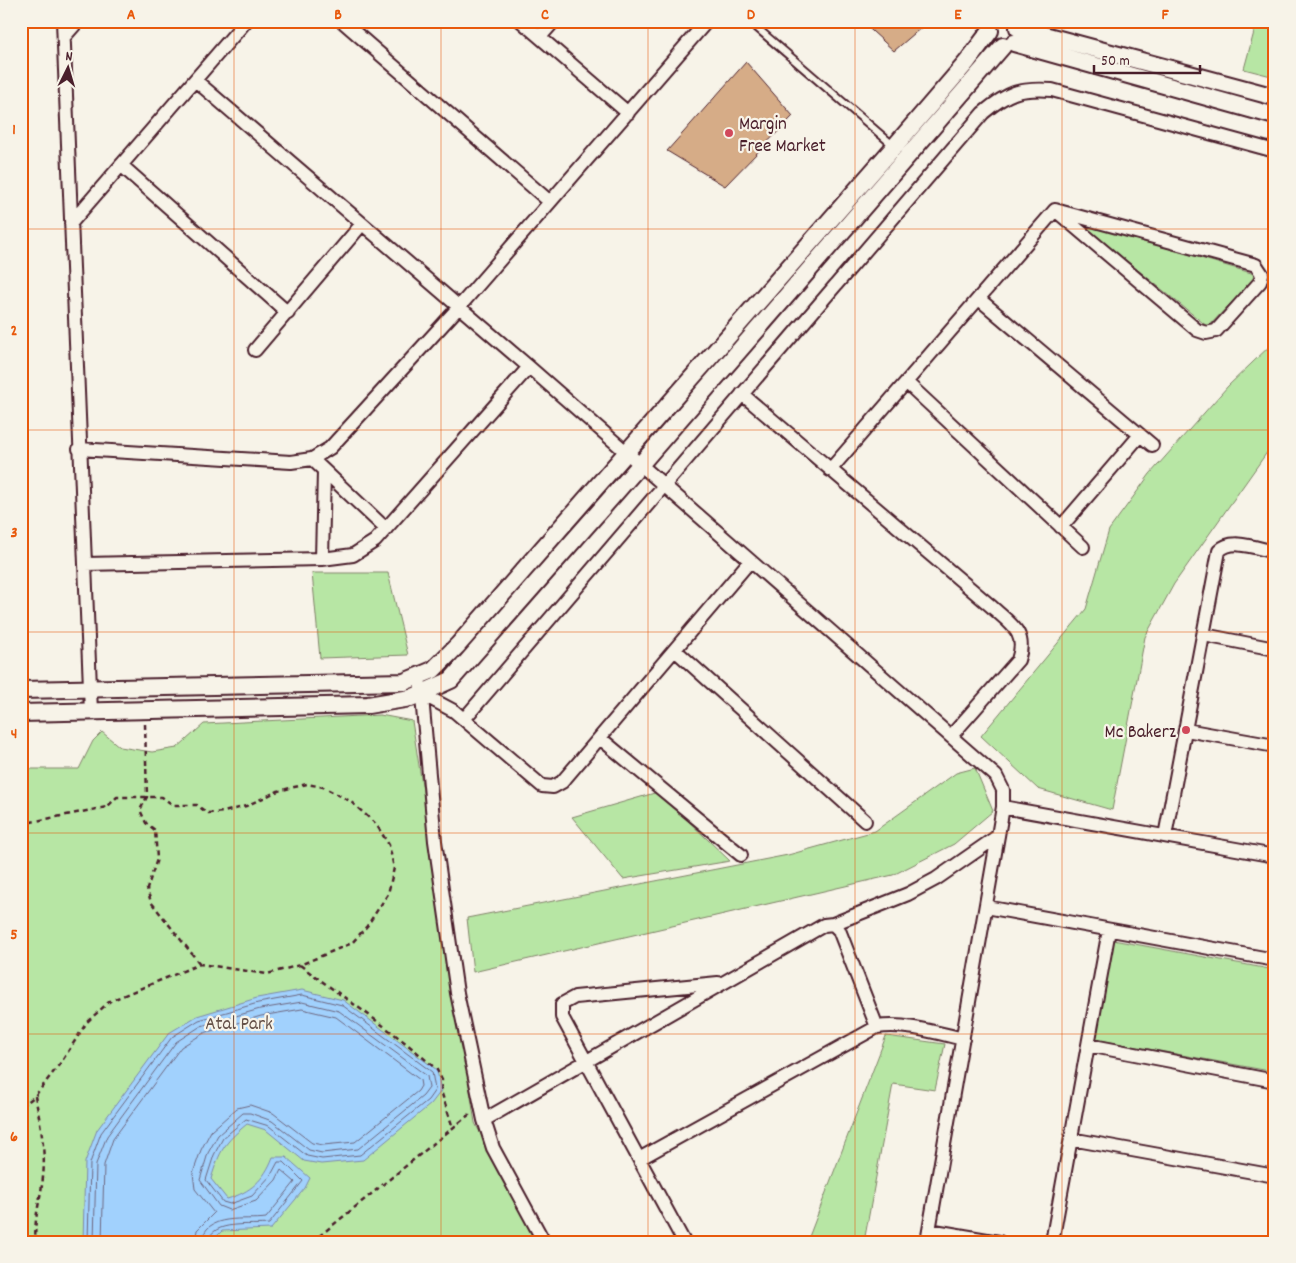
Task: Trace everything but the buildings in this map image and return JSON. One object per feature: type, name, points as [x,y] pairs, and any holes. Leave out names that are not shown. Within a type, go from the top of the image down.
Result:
[{"type":"street","points":[[63,21],[91,712]]},
{"type":"street","points":[[64,37],[78,21]]},
{"type":"street","points":[[71,223],[246,21]]},
{"type":"street","points":[[342,21],[550,202]]},
{"type":"street","points":[[521,21],[628,112]]},
{"type":"street","points":[[540,37],[554,21]]},
{"type":"street","points":[[79,449],[291,462],[312,459],[330,448],[459,307],[707,21]]},
{"type":"street","points":[[21,713],[368,705],[422,694],[451,680],[718,376],[900,152],[993,26]]},
{"type":"street","points":[[993,26],[994,41],[1012,35],[1275,97]]},
{"type":"street","points":[[21,690],[404,682],[433,670],[458,645],[704,364],[900,152],[1012,35]]},
{"type":"street","points":[[1012,35],[1275,116]]},
{"type":"street","points":[[195,80],[529,367],[996,776],[1003,790],[1003,807],[928,1236],[999,1242]]},
{"type":"street","points":[[464,718],[982,113],[1003,96],[1026,89],[1052,90],[1275,151]]},
{"type":"street","points":[[121,165],[288,313]]},
{"type":"street","points":[[830,470],[1056,210]]},
{"type":"street","points":[[1056,210],[1256,265],[1262,274],[1260,282],[1216,331],[1206,333],[1197,330],[1056,210]]},
{"type":"street","points":[[255,350],[362,224]]},
{"type":"street","points":[[979,299],[1152,445]]},
{"type":"street","points":[[704,364],[718,376]]},
{"type":"street","points":[[85,564],[322,559],[353,555],[375,542],[529,367]]},
{"type":"street","points":[[906,382],[1083,547]]},
{"type":"street","points":[[742,394],[992,606],[1020,636],[1022,648],[1018,660],[951,736]]},
{"type":"street","points":[[1061,527],[1140,435]]},
{"type":"street","points":[[312,459],[386,529]]},
{"type":"street","points":[[322,559],[324,471]]},
{"type":"street","points":[[1165,836],[1219,551],[1225,545],[1234,544],[1275,552]]},
{"type":"street","points":[[422,694],[464,718],[542,786],[553,787],[562,782],[750,561]]},
{"type":"street","points":[[1204,635],[1275,648]]},
{"type":"street","points":[[675,650],[864,821]]},
{"type":"street","points":[[419,676],[435,841],[456,983],[484,1120],[493,1148],[544,1242]]},
{"type":"street","points":[[1186,730],[1275,746]]},
{"type":"street","points":[[600,738],[742,855]]},
{"type":"street","points":[[1003,807],[1275,856]]},
{"type":"street","points":[[484,1120],[824,925],[833,924],[881,906],[936,879],[998,836]]},
{"type":"street","points":[[986,907],[1275,960]]},
{"type":"street","points":[[833,924],[839,930],[877,1028]]},
{"type":"street","points":[[1052,1242],[1109,930]]},
{"type":"street","points":[[684,1242],[562,1017],[562,1004],[575,997],[723,983]]},
{"type":"street","points":[[640,1159],[877,1028],[893,1025],[910,1026],[963,1039]]},
{"type":"street","points":[[1088,1044],[1275,1081]]},
{"type":"street","points":[[1071,1139],[1275,1176]]},
{"type":"lane","points":[[749,21],[900,152]]},
{"type":"path","points":[[144,711],[147,797],[140,810],[146,823],[155,830],[157,859],[147,889],[151,902],[200,964]]},
{"type":"path","points":[[21,824],[107,807],[117,797],[162,797],[173,805],[197,805],[207,813],[224,812],[246,806],[278,791],[307,784],[323,787],[350,801],[376,824],[389,845],[394,868],[388,894],[367,926],[352,943],[300,965],[267,974],[200,964],[110,1001],[87,1022],[62,1061],[35,1096],[21,1107]]},
{"type":"path","points":[[300,965],[339,995],[376,1018],[437,1070],[442,1080],[441,1091],[453,1128]]},
{"type":"path","points":[[35,1096],[40,1120],[43,1175],[34,1224],[36,1242]]},
{"type":"path","points":[[312,1242],[482,1104]]},
{"type":"green space","points":[[1257,21],[1275,21],[1275,77],[1244,69]]},
{"type":"green space","points":[[1079,222],[1258,275],[1208,327]]},
{"type":"green space","points":[[1275,341],[1275,441],[1174,584],[1145,637],[1112,810],[1038,789],[981,736],[1086,609],[1109,530],[1150,474],[1228,386]]},
{"type":"green space","points":[[312,573],[388,573],[408,655],[320,658]]},
{"type":"green space","name":"Atal Park","points":[[380,715],[412,721],[475,1123],[538,1242],[21,1242],[21,769],[79,769],[93,741],[102,732],[120,747],[152,752],[177,748],[204,724]]},
{"type":"green space","points":[[975,768],[993,811],[954,844],[893,875],[473,972],[467,918],[788,855],[875,831],[956,773]]},
{"type":"green space","points":[[658,792],[730,861],[623,879],[572,817]]},
{"type":"green space","points":[[1113,940],[1275,970],[1275,1072],[1094,1039]]},
{"type":"green space","points":[[886,1036],[945,1044],[935,1090],[893,1084],[864,1242],[807,1242]]},
{"type":"water","points":[[302,990],[343,1000],[437,1070],[441,1091],[431,1104],[363,1160],[321,1164],[304,1161],[266,1130],[247,1124],[224,1148],[211,1179],[227,1199],[243,1193],[256,1184],[261,1179],[273,1157],[286,1157],[310,1178],[305,1188],[271,1229],[222,1231],[211,1242],[83,1242],[85,1162],[97,1130],[169,1033],[197,1016],[257,998]]},
{"type":"place","name":"Margin Free Market","points":[[729,133]]},
{"type":"place","name":"Mc Bakerz","points":[[1186,730]]}]
